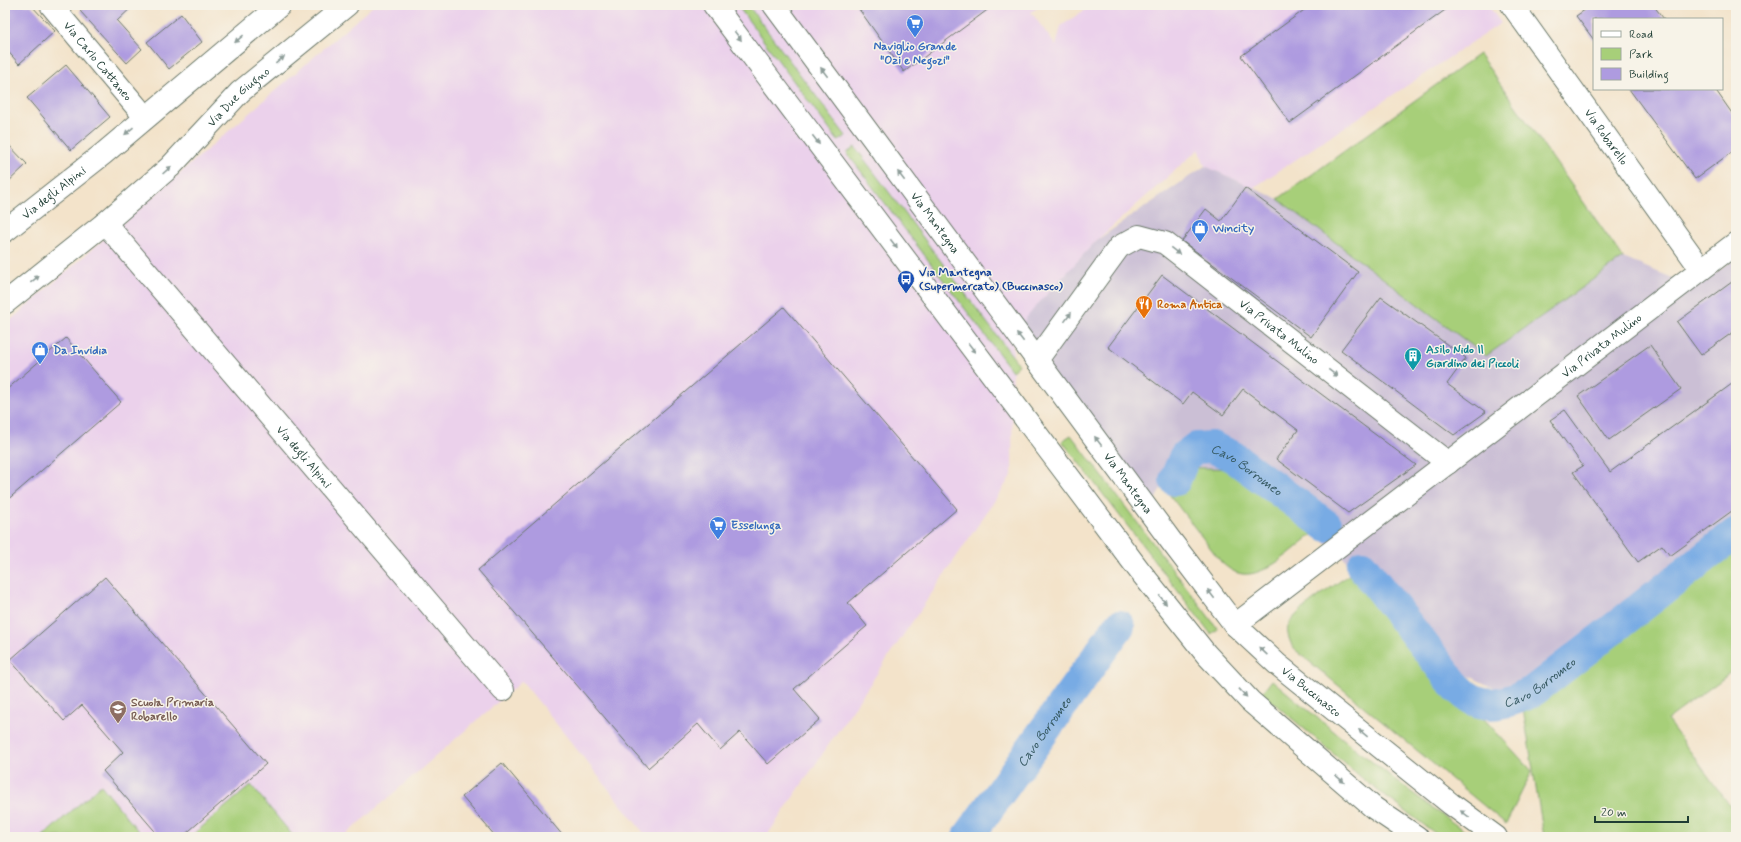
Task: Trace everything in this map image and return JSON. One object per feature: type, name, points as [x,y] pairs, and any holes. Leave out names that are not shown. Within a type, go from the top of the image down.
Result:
[{"type":"street","name":"Via Carlo Cattaneo","points":[[51,5],[145,117]]},
{"type":"street","points":[[145,117],[280,5]]},
{"type":"street","name":"Via Due Giugno","points":[[105,223],[170,168],[240,92],[347,5]]},
{"type":"street","points":[[714,5],[1139,570],[1206,654],[1250,701],[1374,808],[1417,837]]},
{"type":"street","name":"Via Mantegna","points":[[774,5],[1154,518]]},
{"type":"street","name":"Via Robarello","points":[[1512,5],[1701,268]]},
{"type":"street","name":"Via degli Alpini","points":[[5,231],[102,154],[145,117]]},
{"type":"street","points":[[5,303],[105,223]]},
{"type":"street","name":"Via degli Alpini","points":[[105,223],[503,690]]},
{"type":"street","name":"Via Privata Mulino","points":[[1037,360],[1119,247],[1139,236],[1165,243],[1448,463]]},
{"type":"street","name":"Via Privata Mulino","points":[[1235,625],[1701,268],[1736,243]]},
{"type":"street","name":"Via Buccinasco","points":[[1154,518],[1235,625],[1277,664],[1451,804],[1496,837]]},
{"type":"shaded area","points":[[374,5],[1042,5],[1031,12],[1056,46],[1061,26],[1092,5],[1488,5],[1501,23],[1253,188],[1205,166],[1199,149],[1097,240],[1013,334],[1012,475],[766,837],[647,837],[522,681],[343,837],[5,837],[5,325]]},
{"type":"shaded area","points":[[1205,166],[1278,199],[1486,356],[1623,258],[1695,287],[1736,258],[1736,545],[1522,702],[1435,659],[1366,577],[1238,469],[1171,467],[1147,517],[1013,334],[1037,305],[1097,240]]},
{"type":"green space","points":[[737,5],[748,5],[846,136],[838,141]]},
{"type":"green space","points":[[1479,54],[1623,258],[1486,356],[1278,199]]},
{"type":"green space","points":[[855,147],[1019,365],[1012,371],[847,153]]},
{"type":"green space","points":[[1071,435],[1218,629],[1211,634],[1062,441]]},
{"type":"green space","points":[[1171,467],[1238,469],[1314,533],[1281,560],[1261,571],[1252,574],[1243,574],[1234,571],[1222,563],[1162,485]]},
{"type":"green space","points":[[1736,545],[1736,669],[1667,720],[1736,814],[1736,837],[1544,837],[1522,702]]},
{"type":"green space","points":[[1350,574],[1532,771],[1506,824],[1293,648],[1288,636],[1289,624],[1299,612]]},
{"type":"green space","points":[[1272,680],[1371,761],[1421,800],[1473,837],[1440,837],[1368,783],[1262,693]]},
{"type":"green space","points":[[101,785],[143,837],[42,837]]},
{"type":"green space","points":[[251,785],[294,837],[190,837]]},
{"type":"building","points":[[5,5],[31,5],[55,31],[19,64],[5,48]]},
{"type":"building","points":[[87,5],[134,5],[117,21],[142,49],[127,63],[80,11]]},
{"type":"building","name":"Naviglio Grande \"Ozi e Negozi\"","points":[[856,5],[994,5],[904,72]]},
{"type":"building","points":[[1311,5],[1452,5],[1290,123],[1241,56]]},
{"type":"building","points":[[1592,5],[1653,5],[1663,18],[1593,18],[1593,39],[1576,16]]},
{"type":"building","points":[[181,14],[202,42],[169,69],[147,42]]},
{"type":"building","points":[[66,65],[110,117],[71,150],[27,98]]},
{"type":"building","points":[[1630,90],[1716,90],[1736,119],[1736,149],[1695,179]]},
{"type":"building","points":[[5,141],[27,164],[5,185]]},
{"type":"building","points":[[1245,188],[1358,272],[1311,337],[1182,241],[1206,209],[1221,221]]},
{"type":"building","points":[[1162,275],[1416,465],[1348,513],[1276,459],[1298,430],[1243,389],[1223,415],[1192,392],[1183,404],[1108,347]]},
{"type":"building","points":[[1736,279],[1736,330],[1701,355],[1677,322]]},
{"type":"building","name":"Asilo Nido Il Giardino dei Piccoli","points":[[1381,297],[1466,358],[1447,384],[1486,412],[1454,435],[1341,350]]},
{"type":"building","name":"Esselunga","points":[[784,307],[957,509],[848,603],[867,626],[794,689],[820,719],[768,764],[740,732],[720,750],[698,724],[648,768],[478,570]]},
{"type":"building","points":[[66,338],[121,402],[5,502],[5,391]]},
{"type":"building","points":[[1650,345],[1681,389],[1609,440],[1578,396]]},
{"type":"building","points":[[1736,381],[1736,508],[1670,556],[1662,545],[1638,562],[1573,472],[1583,466],[1550,420],[1565,410],[1610,472]]},
{"type":"building","name":"Scuola Primaria Robarello","points":[[105,577],[266,764],[182,837],[160,837],[103,771],[123,752],[82,705],[64,721],[10,660]]},
{"type":"building","points":[[502,763],[564,837],[496,837],[462,797]]},
{"type":"waterway","name":"Cavo Borromeo","points":[[1175,480],[1185,456],[1196,448],[1212,447],[1232,456],[1327,526]]},
{"type":"waterway","name":"Cavo Borromeo","points":[[1362,566],[1456,686],[1475,701],[1492,704],[1516,699],[1532,692],[1736,533]]},
{"type":"waterway","name":"Cavo Borromeo","points":[[968,837],[1119,626]]},
{"type":"place","name":"Naviglio Grande \"Ozi e Negozi\"","points":[[915,38]]},
{"type":"place","name":"Wincity","points":[[1200,243]]},
{"type":"place","name":"Via Mantegna (Supermercato) (Buccinasco)","points":[[906,294]]},
{"type":"place","name":"Roma Antica","points":[[1144,319]]},
{"type":"place","name":"Da Invidia","points":[[40,365]]},
{"type":"place","name":"Asilo Nido Il Giardino dei Piccoli","points":[[1413,371]]},
{"type":"place","name":"Esselunga","points":[[718,540]]},
{"type":"place","name":"Scuola Primaria Robarello","points":[[118,724]]}]
